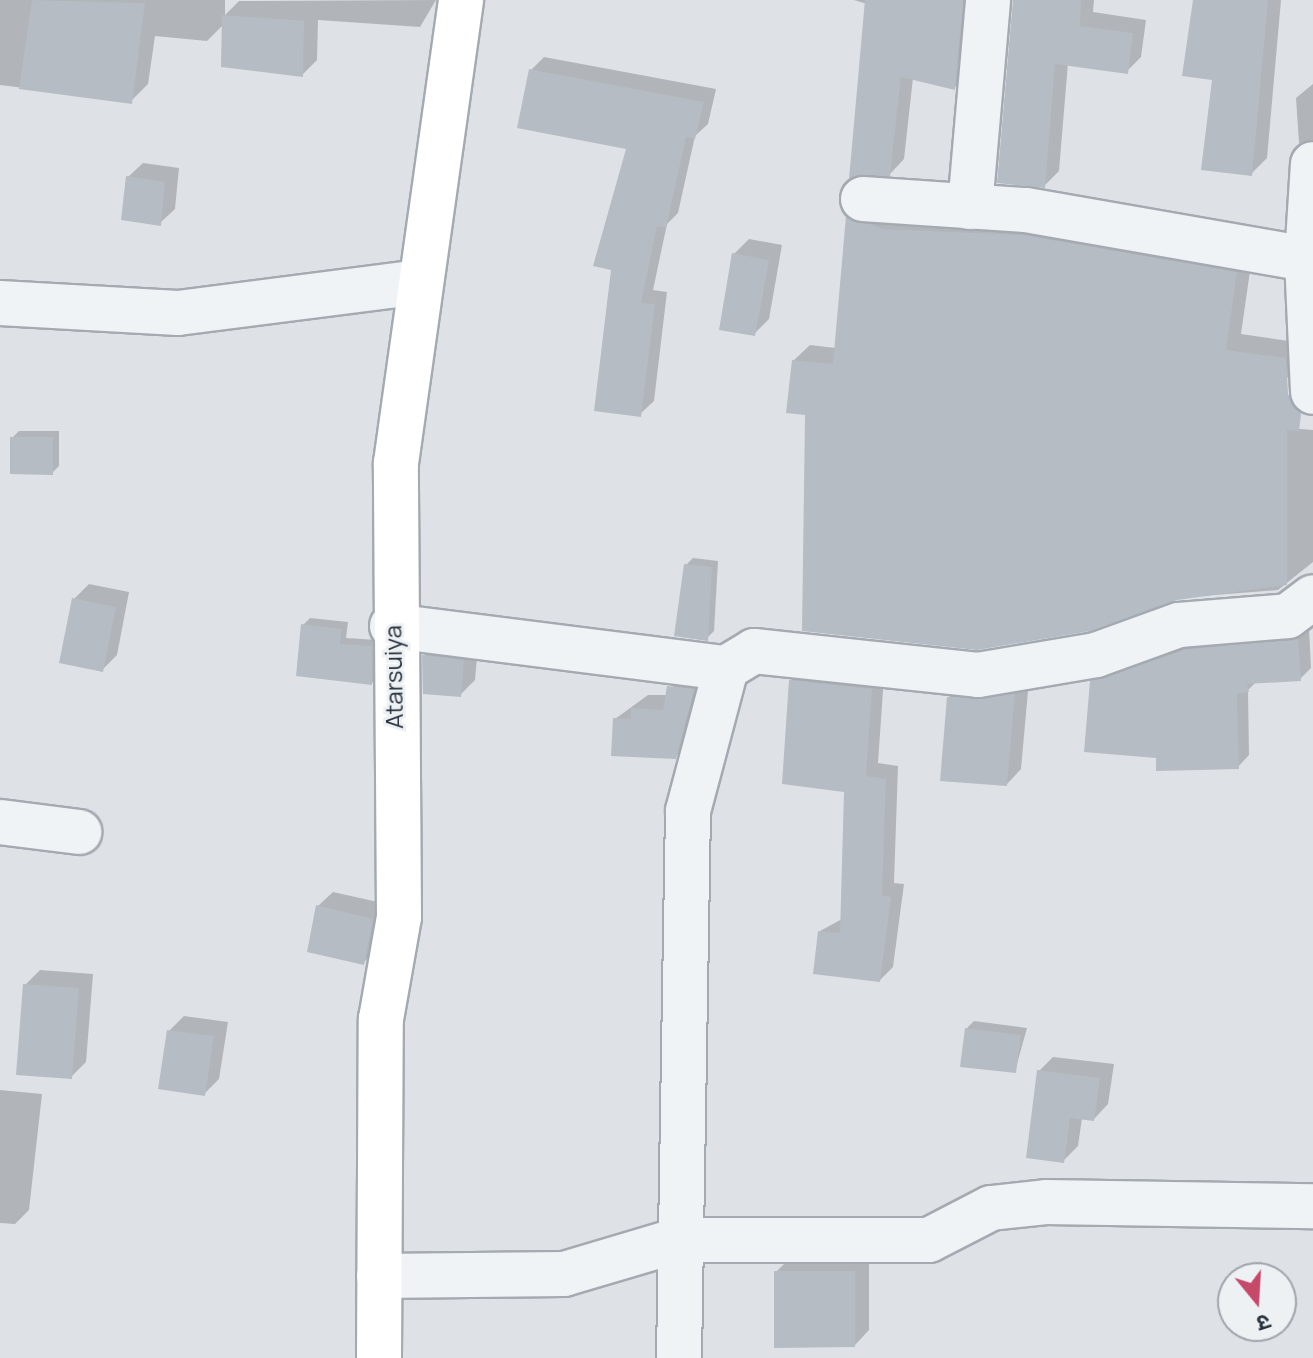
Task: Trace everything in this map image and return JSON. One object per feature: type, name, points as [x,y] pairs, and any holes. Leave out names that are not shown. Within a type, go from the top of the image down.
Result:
[{"type":"street","name":"Atarsuiya","points":[[379,1358],[381,1019],[399,917],[392,626],[396,463],[461,0]]},
{"type":"street","points":[[970,207],[988,0]]},
{"type":"street","points":[[1313,164],[1307,259],[1313,392]]},
{"type":"street","points":[[863,199],[970,207],[1307,259]]},
{"type":"street","points":[[0,303],[178,313],[421,282]]},
{"type":"street","points":[[392,626],[726,668],[754,651],[978,675],[1017,672],[1096,655],[1179,625],[1288,616],[1313,597]]},
{"type":"street","points":[[679,1358],[688,811],[726,668]]},
{"type":"street","points":[[0,822],[79,832]]},
{"type":"street","points":[[379,1276],[564,1274],[679,1240],[929,1240],[991,1208],[1046,1202],[1313,1206]]},
{"type":"building","points":[[32,0],[145,3],[132,104],[19,89]]},
{"type":"building","points":[[865,0],[963,0],[955,90],[901,77],[890,176],[849,179]]},
{"type":"building","points":[[1013,0],[1081,0],[1080,26],[1133,33],[1128,74],[1055,64],[1045,188],[997,183]]},
{"type":"building","points":[[1193,0],[1268,0],[1252,176],[1201,170],[1212,80],[1182,76]]},
{"type":"building","points":[[222,15],[304,21],[303,77],[221,67]]},
{"type":"building","points":[[529,69],[704,102],[695,139],[686,137],[666,228],[657,226],[641,303],[655,304],[641,417],[594,411],[611,270],[593,266],[626,149],[517,128]]},
{"type":"building","points":[[126,176],[165,182],[161,226],[121,220]]},
{"type":"building","points":[[846,216],[884,229],[1023,235],[1237,272],[1226,350],[1286,358],[1288,394],[1301,414],[1299,431],[1287,430],[1287,585],[1177,600],[1090,631],[977,650],[802,631],[805,415],[786,413],[792,360],[833,364]]},
{"type":"building","points":[[732,253],[769,260],[755,336],[719,330]]},
{"type":"building","points":[[10,437],[53,437],[53,475],[10,474]]},
{"type":"building","points":[[684,564],[712,567],[708,641],[674,636]]},
{"type":"building","points":[[72,598],[116,607],[103,672],[59,663]]},
{"type":"building","points":[[301,624],[342,629],[340,644],[372,646],[372,685],[296,676]]},
{"type":"building","points":[[1298,638],[1301,681],[1247,684],[1249,692],[1237,694],[1239,769],[1156,771],[1156,758],[1084,752],[1090,681],[1184,650]]},
{"type":"building","points":[[422,655],[464,660],[461,697],[423,694]]},
{"type":"building","points":[[789,680],[872,689],[866,776],[886,779],[882,895],[891,897],[880,982],[813,974],[818,931],[840,933],[844,792],[782,784]]},
{"type":"building","points":[[667,686],[694,689],[676,759],[611,756],[613,718],[631,719],[631,708],[663,710]]},
{"type":"building","points":[[1015,694],[1007,786],[940,781],[947,697]]},
{"type":"building","points":[[316,905],[373,919],[364,965],[307,952]]},
{"type":"building","points":[[23,984],[79,988],[72,1079],[16,1075]]},
{"type":"building","points":[[965,1028],[1021,1035],[1016,1073],[960,1067]]},
{"type":"building","points":[[167,1030],[214,1036],[205,1096],[158,1089]]},
{"type":"building","points":[[1037,1070],[1100,1078],[1094,1121],[1070,1118],[1064,1163],[1026,1158]]},
{"type":"building","points":[[774,1271],[855,1271],[855,1347],[774,1348]]}]
